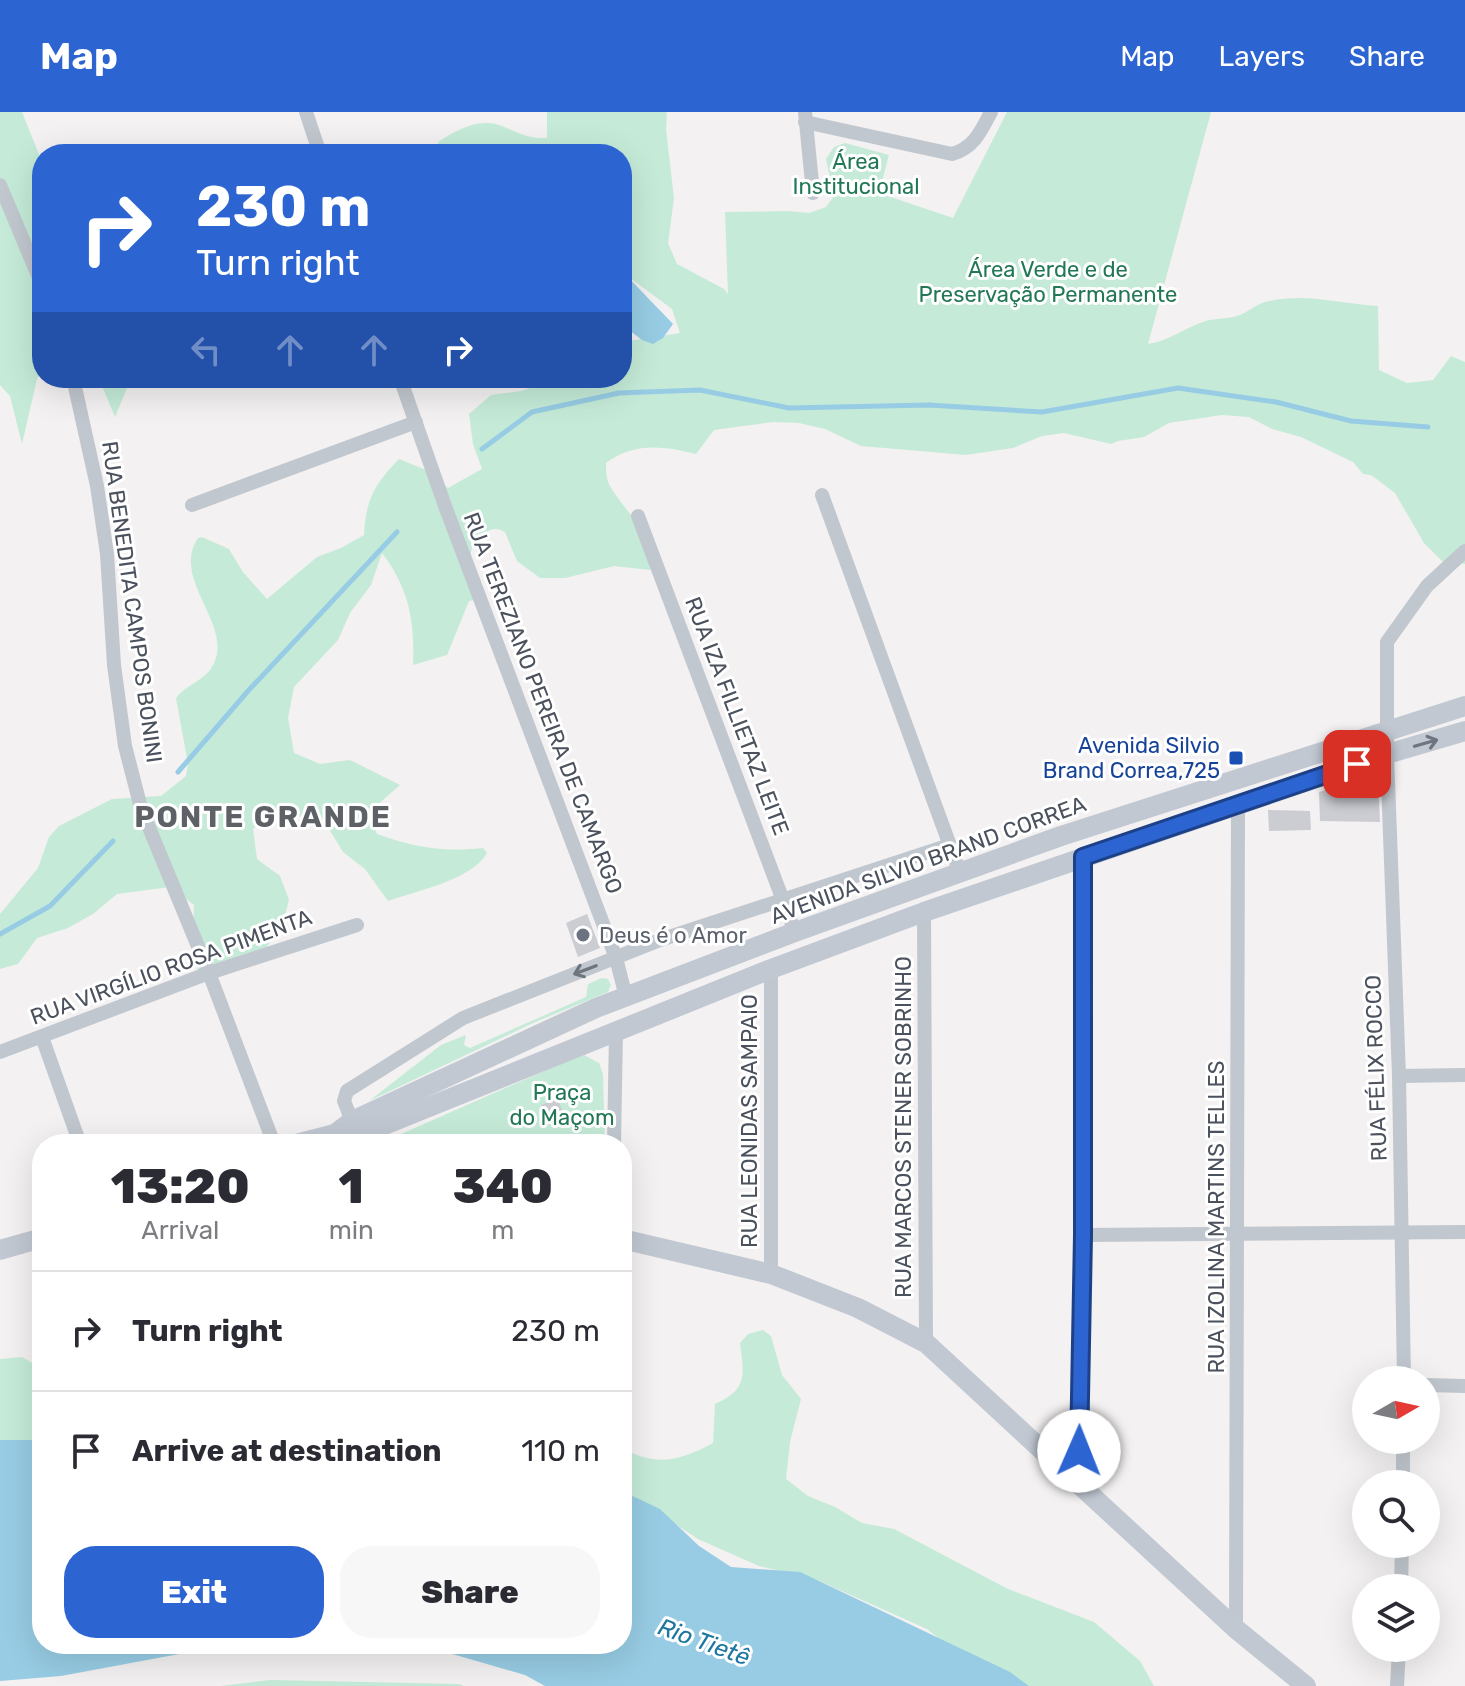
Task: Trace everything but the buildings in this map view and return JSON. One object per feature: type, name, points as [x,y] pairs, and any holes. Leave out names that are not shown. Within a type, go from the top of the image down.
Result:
[{"type":"main road","name":"AVENIDA SILVIO BRAND CORREA","points":[[356,1134],[596,1008],[1061,836],[1465,706]]},
{"type":"main road","points":[[335,1134],[356,1134],[771,969],[924,912],[1387,754],[1465,731]]},
{"type":"main road","points":[[0,1250],[32,1241]]},
{"type":"main road","points":[[632,1241],[771,1274],[858,1308],[926,1343],[1236,1629],[1306,1686]]},
{"type":"street","points":[[306,112],[317,144]]},
{"type":"street","points":[[813,193],[805,117],[826,119],[952,154],[970,146],[991,112]]},
{"type":"street","points":[[0,185],[32,261]]},
{"type":"street","name":"RUA BENEDITA CAMPOS BONINI","points":[[75,388],[97,486],[107,554],[114,665],[125,746],[141,808],[209,973],[270,1134]]},
{"type":"street","name":"RUA TEREZIANO PEREIRA DE CAMARGO","points":[[404,388],[616,958],[626,997]]},
{"type":"street","points":[[192,505],[416,422]]},
{"type":"street","points":[[822,495],[960,873]]},
{"type":"street","name":"RUA IZA FILLIETAZ LEITE","points":[[638,516],[795,932]]},
{"type":"street","name":"RUA FÉLIX ROCCO","points":[[1404,1366],[1399,1076],[1387,754],[1387,642],[1427,586],[1465,551]]},
{"type":"street","name":"RUA IZOLINA MARTINS TELLES","points":[[1236,1629],[1238,805]]},
{"type":"street","points":[[356,1134],[345,1105],[347,1091],[463,1018],[660,940],[950,845]]},
{"type":"street","points":[[1078,1482],[1083,1235],[1083,857]]},
{"type":"street","name":"RUA MARCOS STENER SOBRINHO","points":[[924,912],[926,1343]]},
{"type":"street","name":"RUA VIRGÍLIO ROSA PIMENTA","points":[[0,1052],[209,973],[357,925]]},
{"type":"street","name":"RUA LEONIDAS SAMPAIO","points":[[771,969],[771,1274]]},
{"type":"street","points":[[614,1134],[616,1031]]},
{"type":"street","points":[[42,1037],[76,1134]]},
{"type":"street","points":[[1399,1076],[1465,1075]]},
{"type":"street","points":[[1083,1235],[1465,1232]]},
{"type":"street","points":[[1440,1385],[1465,1386]]},
{"type":"street","points":[[1397,1686],[1398,1662]]},
{"type":"green space","points":[[0,112],[22,112],[35,144],[32,144],[32,388],[35,388],[22,444],[10,396],[0,385]]},
{"type":"green space","points":[[547,112],[667,112],[674,198],[668,243],[677,264],[728,294],[725,212],[809,213],[826,207],[834,196],[826,159],[834,147],[845,143],[889,155],[879,193],[953,218],[1007,112],[1211,112],[1148,344],[1206,321],[1237,316],[1265,302],[1308,298],[1378,306],[1379,370],[1407,383],[1433,380],[1451,356],[1465,362],[1465,564],[1443,562],[1424,543],[1395,493],[1371,475],[1363,474],[1353,462],[1249,417],[1222,415],[1169,423],[1144,437],[1111,444],[1064,433],[1042,436],[1013,448],[966,455],[861,446],[825,429],[799,423],[773,422],[714,430],[696,454],[660,448],[627,452],[606,463],[607,477],[645,535],[652,558],[650,570],[614,566],[565,578],[540,578],[517,561],[505,532],[496,529],[489,531],[473,545],[470,563],[475,600],[469,601],[447,655],[413,665],[413,634],[408,606],[399,579],[382,553],[371,585],[350,613],[338,640],[294,687],[288,718],[294,753],[320,764],[350,760],[400,785],[376,806],[370,819],[377,834],[429,848],[483,848],[487,853],[480,862],[442,883],[388,901],[365,869],[343,852],[329,829],[302,817],[276,811],[253,829],[257,859],[280,876],[289,900],[282,926],[265,949],[198,974],[193,933],[194,905],[170,887],[117,894],[93,914],[68,928],[37,938],[18,964],[0,969],[0,914],[38,868],[49,837],[59,826],[112,799],[161,796],[186,776],[188,764],[176,698],[207,674],[217,654],[217,638],[192,571],[191,554],[198,538],[229,549],[243,572],[267,599],[317,557],[364,535],[373,493],[399,459],[426,470],[448,488],[482,469],[473,444],[469,414],[491,395],[530,388],[632,388],[632,340],[680,333],[672,309],[632,279],[632,144],[438,142],[460,129],[479,123],[493,123],[529,136],[547,138]]},
{"type":"green space","points":[[103,388],[127,388],[115,417]]},
{"type":"green space","points":[[602,978],[608,979],[611,985],[608,992],[533,1023],[369,1101],[441,1045],[466,1035],[464,1045],[470,1048],[586,997],[588,984]]},
{"type":"green space","name":"Praça do Maçom","points":[[584,1055],[599,1063],[603,1074],[605,1134],[401,1134]]},
{"type":"green space","points":[[763,1330],[771,1336],[782,1375],[801,1399],[790,1442],[786,1479],[808,1496],[862,1523],[894,1529],[1008,1589],[1094,1622],[1140,1661],[1154,1686],[999,1686],[927,1629],[817,1580],[759,1566],[698,1539],[632,1496],[632,1453],[657,1460],[679,1458],[713,1443],[715,1404],[738,1387],[743,1372],[740,1343],[748,1334]]},
{"type":"green space","points":[[22,1357],[32,1363],[32,1448],[0,1449],[0,1359]]},
{"type":"green space","points":[[270,1680],[459,1684],[464,1686],[221,1686]]},
{"type":"water","points":[[632,281],[673,324],[663,338],[653,344],[632,332]]},
{"type":"water","points":[[0,1440],[32,1440],[32,1654],[179,1654],[61,1676],[0,1681]]},
{"type":"water","name":"Rio Tietê","points":[[632,1496],[660,1509],[699,1546],[731,1567],[800,1572],[1010,1672],[1029,1686],[545,1686],[525,1675],[453,1654],[632,1654]]},
{"type":"waterway","points":[[482,449],[532,412],[619,393],[700,390],[789,408],[929,405],[1042,412],[1178,388],[1276,402],[1351,421],[1428,427]]},
{"type":"waterway","points":[[178,772],[248,691],[397,532]]},
{"type":"waterway","points":[[0,934],[50,906],[113,841]]},
{"type":"place","name":"Avenida Silvio Brand Correa,725","points":[[1236,758]]},
{"type":"place","name":"Deus é o Amor","points":[[583,935]]},
{"type":"district","name":"PONTE GRANDE","points":[[263,817]]},
{"type":"route","points":[[1079,1451],[1083,1235],[1083,857],[1357,764]]},
{"type":"park label","name":"Área Institucional","points":[[856,174]]},
{"type":"park label","name":"Área Verde e de Preservação Permanente","points":[[1048,282]]}]
